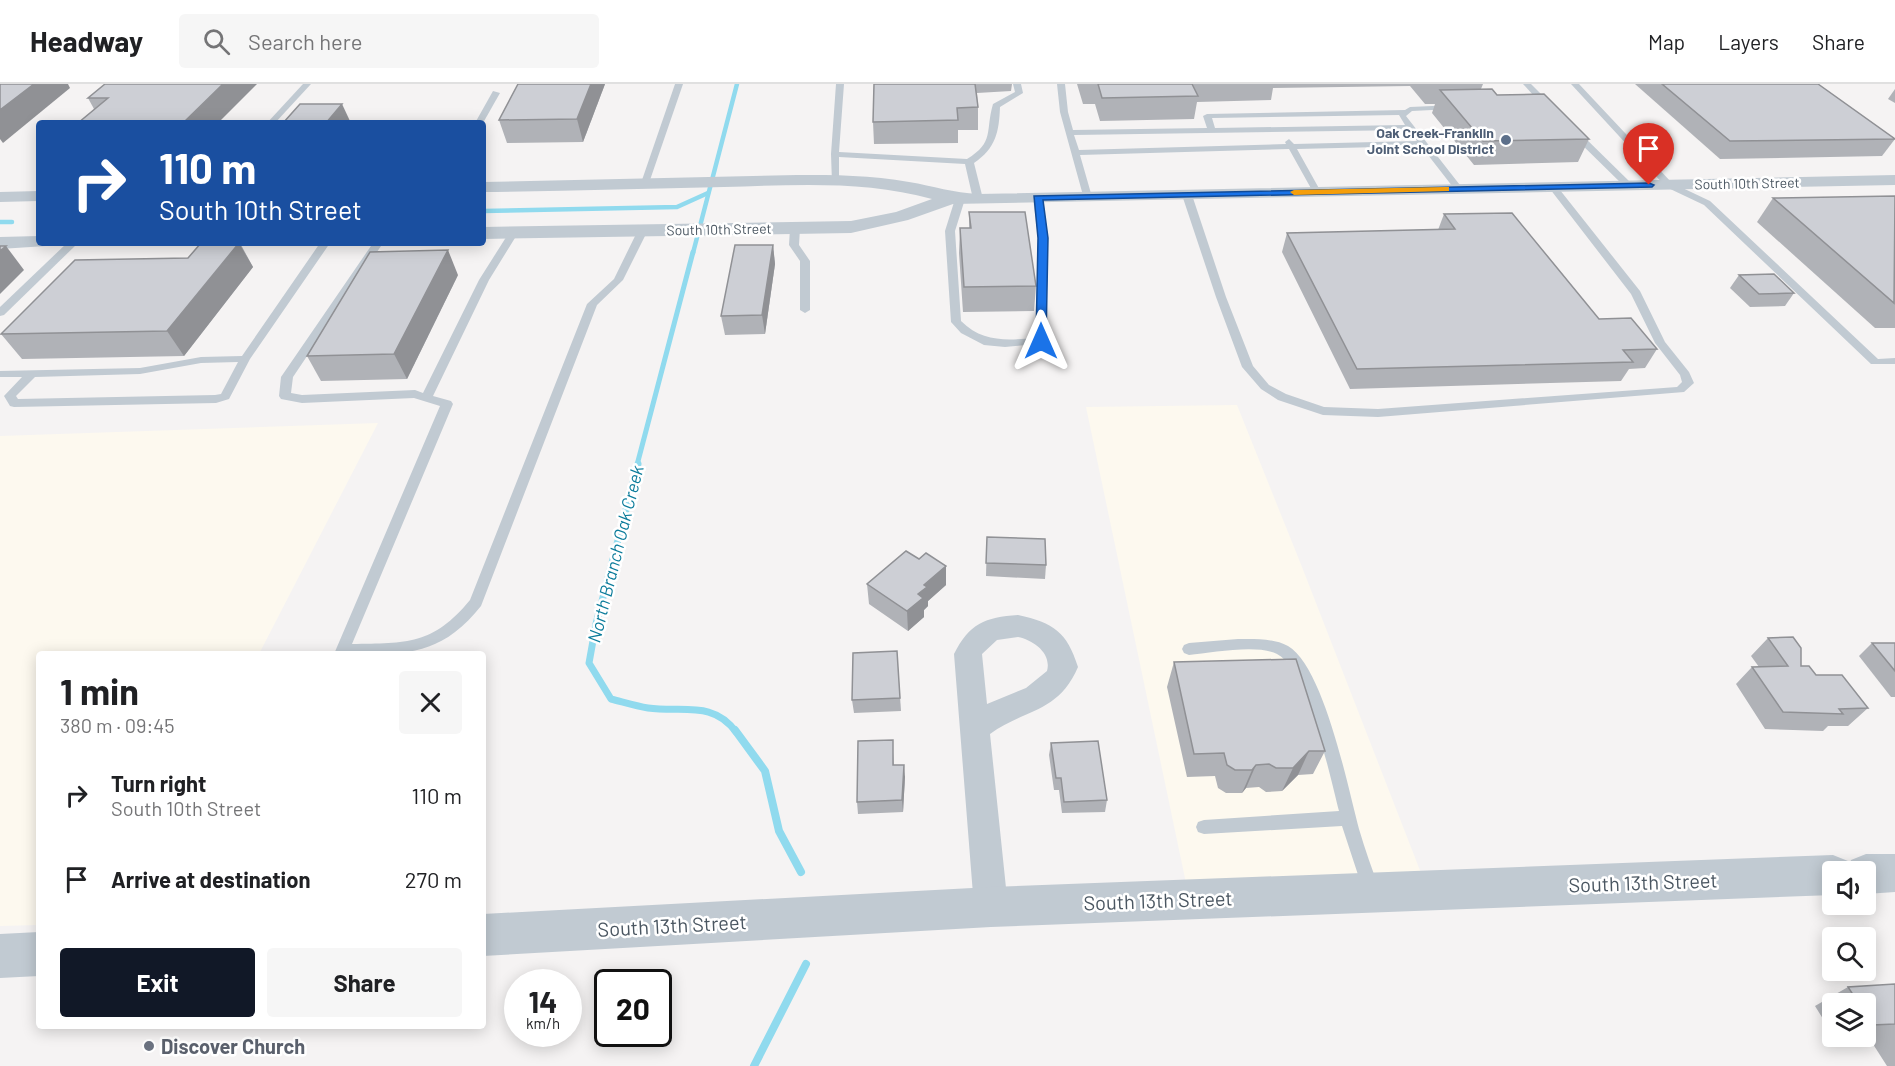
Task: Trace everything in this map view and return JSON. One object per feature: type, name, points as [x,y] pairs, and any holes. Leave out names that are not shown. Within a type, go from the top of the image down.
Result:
[{"type":"street","name":"South 10th Street","points":[[486,187],[723,181],[835,181],[910,187],[963,198],[1038,198],[1894,180]]},
{"type":"street","points":[[0,197],[36,196]]},
{"type":"street","name":"South 10th Street","points":[[486,233],[851,227],[901,216],[963,198]]},
{"type":"street","points":[[0,243],[35,237]]},
{"type":"street","points":[[974,728],[991,906]]},
{"type":"street","points":[[1876,874],[1895,873]]},
{"type":"street","name":"South 13th Street","points":[[486,935],[991,906],[1822,875]]},
{"type":"street","points":[[0,956],[36,954]]},
{"type":"lane","points":[[274,120],[307,84]]},
{"type":"lane","points":[[645,183],[679,84]]},
{"type":"lane","points":[[835,181],[840,84]]},
{"type":"lane","points":[[835,154],[969,162],[984,153],[994,140],[996,106],[1018,93],[1017,84]]},
{"type":"lane","points":[[1061,84],[1069,134],[1087,197]]},
{"type":"lane","points":[[1527,84],[1556,113]]},
{"type":"lane","points":[[1575,84],[1669,185],[1707,203],[1875,362],[1895,361]]},
{"type":"lane","points":[[481,120],[496,93]]},
{"type":"lane","points":[[1529,105],[1547,105]]},
{"type":"lane","points":[[1459,189],[1402,116],[1410,109],[1467,106]]},
{"type":"lane","points":[[1212,131],[1207,116],[1406,112]]},
{"type":"lane","points":[[1277,114],[1317,192]]},
{"type":"lane","points":[[1564,122],[1629,186]]},
{"type":"lane","points":[[1069,134],[1411,127]]},
{"type":"lane","points":[[1075,153],[1422,143]]},
{"type":"lane","points":[[969,162],[963,198],[950,231],[956,322],[965,333],[980,342],[1001,344],[1041,341],[1043,238],[1038,198]]},
{"type":"lane","points":[[1187,195],[1221,297],[1248,367],[1265,387],[1282,397],[1323,411],[1387,413],[1680,390],[1688,383],[1685,374],[1660,343],[1636,293],[1553,187]]},
{"type":"lane","points":[[795,228],[794,245],[805,261],[805,310]]},
{"type":"lane","points":[[357,651],[402,648],[436,641],[462,623],[476,602],[592,304],[618,280],[643,231]]},
{"type":"lane","points":[[426,398],[484,280],[513,233]]},
{"type":"lane","points":[[0,313],[70,246]]},
{"type":"lane","points":[[31,374],[10,396],[14,403],[216,399],[225,396],[245,358],[322,246]]},
{"type":"lane","points":[[342,651],[447,404],[415,394],[302,399],[285,396],[287,377],[376,246]]},
{"type":"lane","points":[[0,374],[140,371],[201,360],[245,358]]},
{"type":"lane","points":[[1189,649],[1264,645],[1284,651],[1305,677],[1320,717],[1348,818],[1372,892]]},
{"type":"lane","points":[[1204,826],[1348,818]]},
{"type":"shaded area","points":[[1237,405],[1421,873],[1186,883],[1086,407]]},
{"type":"shaded area","points":[[378,423],[261,651],[36,651],[36,925],[0,926],[0,436]]},
{"type":"building","points":[[0,84],[34,84],[0,110]]},
{"type":"building","points":[[105,84],[223,84],[186,120],[82,120],[108,98],[88,98]]},
{"type":"building","points":[[518,84],[591,84],[577,119],[499,120]]},
{"type":"building","points":[[874,84],[975,84],[978,107],[957,108],[958,120],[873,122]]},
{"type":"building","points":[[1098,84],[1192,84],[1198,96],[1102,98]]},
{"type":"building","points":[[1662,84],[1818,84],[1895,139],[1730,141]]},
{"type":"building","points":[[1492,89],[1497,95],[1544,94],[1589,139],[1483,141],[1440,90]]},
{"type":"building","points":[[300,104],[342,104],[329,120],[286,120]]},
{"type":"building","points":[[1895,196],[1894,303],[1773,198]]},
{"type":"building","points":[[969,212],[1025,212],[1036,286],[964,287],[960,228],[971,228]]},
{"type":"building","points":[[1512,213],[1599,319],[1631,318],[1657,349],[1623,350],[1633,362],[1357,369],[1287,233],[1455,229],[1444,214]]},
{"type":"building","points":[[735,245],[773,245],[762,315],[721,316]]},
{"type":"building","points":[[198,246],[237,246],[167,331],[1,334],[75,260],[188,258]]},
{"type":"building","points":[[448,250],[394,354],[307,356],[370,252]]},
{"type":"building","points":[[1774,274],[1794,293],[1759,294],[1739,275]]},
{"type":"building","points":[[987,537],[1045,539],[1046,565],[986,563]]},
{"type":"building","points":[[906,551],[919,559],[926,553],[946,566],[924,585],[927,587],[918,594],[923,598],[907,611],[867,584]]},
{"type":"building","points":[[1793,637],[1801,648],[1801,666],[1809,666],[1816,675],[1842,675],[1868,708],[1839,709],[1843,714],[1783,712],[1752,667],[1788,666],[1768,638]]},
{"type":"building","points":[[1872,643],[1895,643],[1895,671]]},
{"type":"building","points":[[897,651],[900,698],[852,700],[853,653]]},
{"type":"building","points":[[1296,659],[1325,751],[1309,751],[1293,768],[1276,768],[1269,764],[1256,765],[1252,770],[1235,770],[1227,765],[1224,753],[1194,754],[1174,662]]},
{"type":"building","points":[[893,740],[893,765],[904,765],[902,800],[857,802],[858,741]]},
{"type":"building","points":[[1098,741],[1107,800],[1064,802],[1061,778],[1056,778],[1051,743]]},
{"type":"building","points":[[1895,984],[1895,1024],[1876,1025],[1876,993],[1852,993],[1848,987]]},
{"type":"waterway","name":"North Branch Oak Creek","points":[[693,253],[737,84]]},
{"type":"waterway","name":"North Branch Oak Creek","points":[[486,211],[677,207],[708,193]]},
{"type":"waterway","name":"North Branch Oak Creek","points":[[0,222],[12,222]]},
{"type":"waterway","name":"North Branch Oak Creek","points":[[637,465],[693,252]]},
{"type":"waterway","name":"North Branch Oak Creek","points":[[638,464],[596,624],[589,663],[611,699],[648,708],[707,712],[717,715],[736,732]]},
{"type":"waterway","name":"North Branch Oak Creek","points":[[735,730],[765,771],[779,831],[801,872]]},
{"type":"waterway","name":"North Branch Oak Creek","points":[[754,1066],[806,964]]},
{"type":"slow traffic","points":[[1294,192],[1445,189]]},
{"type":"place","name":"Oak Creek-Franklin Joint School District","points":[[1506,140]]},
{"type":"place","name":"Discover Church","points":[[149,1046]]},
{"type":"route","points":[[1041,341],[1043,238],[1038,198],[1649,185]]}]
